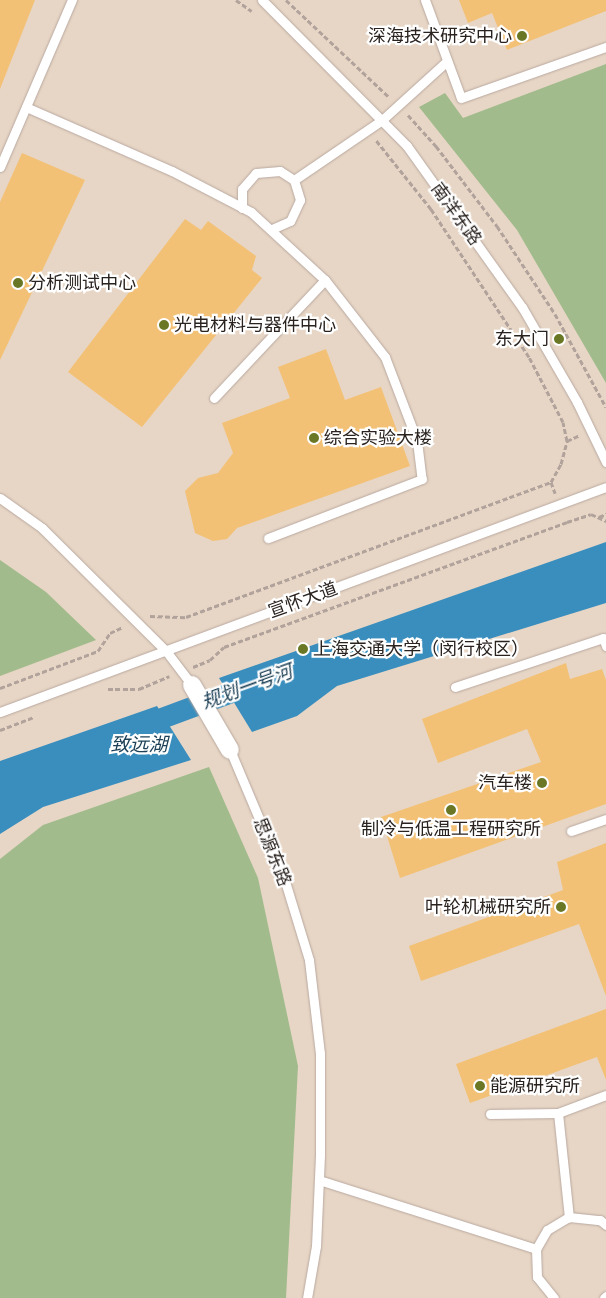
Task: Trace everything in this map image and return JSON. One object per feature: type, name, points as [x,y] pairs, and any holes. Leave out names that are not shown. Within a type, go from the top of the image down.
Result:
[{"type":"street","name":"思源东路","points":[[186,678],[230,750]]},
{"type":"lane","points":[[0,167],[4,149],[26,107],[72,0]]},
{"type":"lane","name":"南洋东路","points":[[262,0],[407,146],[522,307],[572,394],[606,462]]},
{"type":"lane","points":[[425,0],[461,98],[606,47]]},
{"type":"lane","points":[[294,180],[382,120],[448,61]]},
{"type":"lane","points":[[26,107],[172,171],[242,208],[272,229],[325,280],[384,357],[417,441],[422,479],[268,538]]},
{"type":"lane","points":[[242,208],[242,189],[256,173],[280,171],[294,180],[300,200],[290,221],[272,229]]},
{"type":"lane","points":[[214,398],[325,280]]},
{"type":"lane","name":"宣怀大道","points":[[0,712],[606,487]]},
{"type":"lane","name":"思源东路","points":[[0,498],[42,528],[166,651],[186,678]]},
{"type":"lane","points":[[455,687],[603,638],[606,646]]},
{"type":"lane","name":"思源东路","points":[[230,750],[284,878],[309,960],[320,1054],[319,1180],[316,1246],[307,1298]]},
{"type":"lane","points":[[571,831],[606,819]]},
{"type":"lane","points":[[490,1114],[558,1113],[606,1095]]},
{"type":"lane","points":[[558,1113],[569,1217]]},
{"type":"lane","points":[[319,1180],[536,1249]]},
{"type":"lane","points":[[554,1298],[537,1277],[536,1249],[547,1230],[569,1217],[600,1220],[606,1225]]},
{"type":"path","points":[[236,0],[259,18]]},
{"type":"path","points":[[0,688],[98,651],[110,633],[154,614],[166,618],[186,617],[551,482],[561,464],[567,441],[563,422],[529,357],[431,209],[368,130]]},
{"type":"path","points":[[101,691],[110,688],[139,689],[186,678],[224,647],[591,514],[606,521]]},
{"type":"path","points":[[599,517],[606,514]]},
{"type":"path","points":[[0,730],[37,716]]},
{"type":"shaded area","name":"上海交通大学（闵行校区）","points":[[0,0],[606,0],[606,1298],[0,1298]]},
{"type":"green space","points":[[606,64],[606,383],[517,230],[419,107],[445,93],[463,118]]},
{"type":"green space","points":[[0,560],[46,592],[96,640],[0,676]]},
{"type":"green space","points":[[209,767],[258,878],[298,1066],[286,1298],[0,1298],[0,859],[43,825]]},
{"type":"water","points":[[606,542],[606,603],[337,686],[297,716],[252,732],[219,678]]},
{"type":"water","name":"致远湖","points":[[157,706],[191,760],[43,807],[0,834],[0,761]]},
{"type":"building","points":[[0,0],[35,0],[0,89]]},
{"type":"building","name":"深海技术研究中心","points":[[459,0],[606,0],[606,11],[507,50],[492,13],[468,23]]},
{"type":"building","name":"分析测试中心","points":[[22,153],[85,180],[0,360],[0,202]]},
{"type":"building","name":"光电材料与器件中心","points":[[185,219],[201,230],[208,221],[256,256],[252,270],[262,278],[142,427],[68,372]]},
{"type":"building","name":"综合实验大楼","points":[[326,349],[345,400],[381,387],[410,466],[237,528],[227,539],[213,541],[195,533],[185,491],[198,478],[218,473],[233,453],[222,423],[290,398],[278,367]]},
{"type":"building","name":"汽车楼","points":[[566,663],[570,679],[602,669],[606,680],[606,804],[400,878],[381,817],[541,762],[527,729],[438,763],[422,719]]},
{"type":"building","name":"叶轮机械研究所","points":[[606,843],[606,996],[579,924],[421,981],[409,946],[563,890],[557,862]]},
{"type":"building","points":[[606,1009],[606,1080],[597,1057],[470,1103],[456,1064]]},
{"type":"waterway","name":"规划一号河","points":[[137,727],[256,683]]},
{"type":"place","name":"深海技术研究中心","points":[[522,36]]},
{"type":"place","name":"分析测试中心","points":[[18,283]]},
{"type":"place","name":"光电材料与器件中心","points":[[164,325]]},
{"type":"place","name":"东大门","points":[[559,339]]},
{"type":"place","name":"综合实验大楼","points":[[314,438]]},
{"type":"place","name":"上海交通大学（闵行校区）","points":[[303,649]]},
{"type":"place","name":"汽车楼","points":[[542,783]]},
{"type":"place","name":"制冷与低温工程研究所","points":[[451,810]]},
{"type":"place","name":"叶轮机械研究所","points":[[561,907]]},
{"type":"place","name":"能源研究所","points":[[480,1086]]}]
